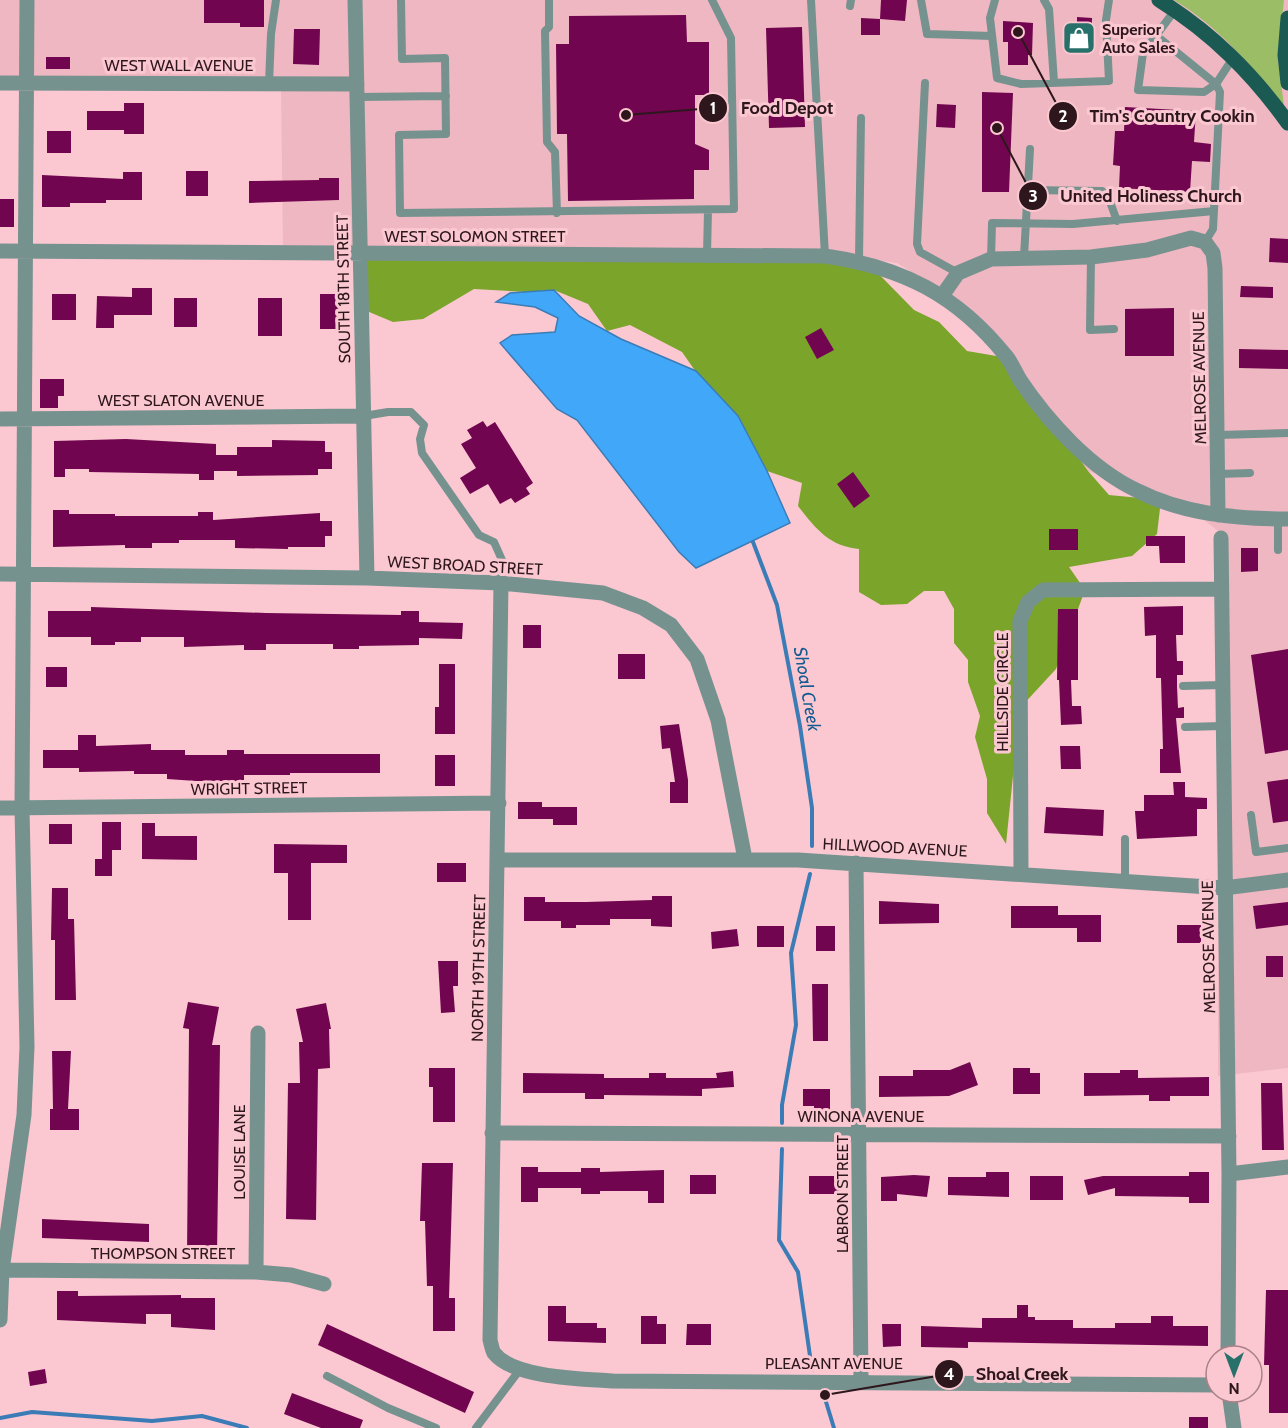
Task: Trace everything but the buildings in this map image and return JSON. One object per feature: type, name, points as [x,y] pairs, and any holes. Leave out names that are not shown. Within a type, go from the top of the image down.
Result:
[{"type":"main road","points":[[1160,0],[1234,57],[1261,86],[1288,123]]},
{"type":"main road","points":[[1288,18],[1285,55],[1288,83]]},
{"type":"street","points":[[0,1320],[2,1270],[24,1115],[27,1047],[22,808],[27,0]]},
{"type":"street","name":"SOUTH 18TH STREET","points":[[355,0],[367,578]]},
{"type":"street","name":"WEST WALL AVENUE","points":[[0,83],[268,84],[358,90]]},
{"type":"street","points":[[942,296],[958,273],[991,259],[1091,257],[1147,250],[1191,238],[1205,242]]},
{"type":"street","name":"MELROSE AVENUE","points":[[1205,242],[1213,253],[1215,268],[1218,515]]},
{"type":"street","name":"WEST SOLOMON STREET","points":[[0,251],[825,256],[859,261],[903,275],[942,296],[965,312],[1008,358],[1020,380],[1062,431],[1097,464],[1137,491],[1180,508],[1218,515],[1283,519]]},
{"type":"street","name":"WEST SLATON AVENUE","points":[[0,419],[363,416]]},
{"type":"street","name":"MELROSE AVENUE","points":[[1221,538],[1229,1136],[1228,1344]]},
{"type":"street","name":"WEST BROAD STREET","points":[[0,574],[367,578],[501,583],[603,594],[643,608],[670,625],[697,658],[718,720],[746,859]]},
{"type":"street","name":"NORTH 19TH STREET","points":[[494,1353],[490,1340],[492,1133],[499,860],[501,583]]},
{"type":"street","name":"HILLSIDE CIRCLE","points":[[1021,873],[1020,621],[1028,602],[1043,590],[1220,590]]},
{"type":"street","name":"WRIGHT STREET","points":[[0,808],[499,804]]},
{"type":"street","name":"HILLWOOD AVENUE","points":[[499,860],[746,859],[856,862],[1224,888],[1288,880]]},
{"type":"street","name":"LABRON STREET","points":[[856,862],[861,1381]]},
{"type":"street","name":"LOUISE LANE","points":[[256,1272],[258,1033]]},
{"type":"street","name":"WINONA AVENUE","points":[[492,1133],[1229,1136]]},
{"type":"street","points":[[1229,1174],[1288,1167]]},
{"type":"street","name":"THOMPSON STREET","points":[[2,1270],[256,1272],[291,1275],[324,1284]]},
{"type":"street","name":"PLEASANT AVENUE","points":[[494,1353],[514,1367],[557,1376],[613,1381],[1204,1384]]},
{"type":"street","points":[[1231,1404],[1234,1428]]},
{"type":"lane","points":[[268,84],[276,0]]},
{"type":"lane","points":[[401,0],[402,59],[445,58],[446,134],[399,135],[400,213],[557,213],[734,209],[731,38],[712,0]]},
{"type":"lane","points":[[549,0],[549,27],[545,31],[547,142],[555,152],[557,213]]},
{"type":"lane","points":[[811,0],[825,256]]},
{"type":"lane","points":[[921,0],[927,34],[992,36]]},
{"type":"lane","points":[[995,0],[990,18],[997,78],[1021,84],[1109,81],[1106,20],[1109,0]]},
{"type":"lane","points":[[1044,0],[1049,9],[1054,82]]},
{"type":"lane","points":[[1175,10],[1158,36],[1143,53],[1138,90],[1198,93],[1216,84],[1234,57]]},
{"type":"lane","points":[[1158,36],[1216,84],[1220,92],[1213,229],[1205,242]]},
{"type":"lane","points":[[925,83],[916,244],[920,252],[958,273]]},
{"type":"lane","points":[[358,90],[446,96]]},
{"type":"lane","points":[[859,261],[861,118]]},
{"type":"lane","points":[[1024,257],[1024,222],[1030,149]]},
{"type":"lane","points":[[1027,190],[1102,191],[1109,199],[1117,221]]},
{"type":"lane","points":[[707,255],[708,210]]},
{"type":"lane","points":[[991,259],[992,223],[1117,221],[1214,211]]},
{"type":"lane","points":[[1091,257],[1090,330],[1114,329]]},
{"type":"lane","points":[[363,416],[388,412],[411,412],[424,425],[420,439],[422,453],[479,535],[494,542],[501,560],[501,583]]},
{"type":"lane","points":[[1218,435],[1288,433]]},
{"type":"lane","points":[[1218,474],[1250,473]]},
{"type":"lane","points":[[1278,550],[1283,519]]},
{"type":"lane","points":[[1183,686],[1222,685]]},
{"type":"lane","points":[[1185,727],[1222,726]]},
{"type":"lane","points":[[1251,815],[1256,852],[1288,848]]},
{"type":"lane","points":[[1125,839],[1125,880]]},
{"type":"lane","points":[[476,1428],[521,1368]]},
{"type":"lane","points":[[327,1376],[436,1428]]},
{"type":"shaded area","points":[[0,0],[1288,0],[1288,1068],[1218,1076],[1218,531],[1184,504],[1088,471],[963,304],[897,263],[798,249],[283,250],[281,87],[0,84]]},
{"type":"green space","points":[[1174,0],[1284,0],[1278,59],[1284,106],[1247,62],[1220,35]]},
{"type":"green space","points":[[361,253],[867,262],[914,310],[939,322],[967,351],[1008,358],[1088,471],[1109,495],[1161,500],[1157,534],[1132,556],[1069,567],[1085,590],[1056,669],[1020,708],[1006,844],[987,813],[987,779],[975,737],[980,716],[968,682],[968,660],[954,643],[954,609],[944,591],[924,591],[907,604],[881,605],[859,592],[859,549],[831,540],[811,522],[798,506],[802,483],[767,471],[738,416],[696,372],[682,352],[630,325],[607,331],[588,304],[554,290],[525,292],[474,289],[423,319],[393,322],[362,309]]},
{"type":"water","points":[[554,290],[579,316],[621,339],[696,371],[738,416],[767,471],[790,523],[696,568],[679,552],[577,420],[557,409],[500,343],[512,335],[555,332],[558,318],[535,307],[496,302],[510,293]]},
{"type":"waterway","name":"Shoal Creek","points":[[753,542],[777,605],[800,726],[812,808],[812,846]]},
{"type":"waterway","name":"Shoal Creek","points":[[782,1123],[782,1105],[796,1025],[791,953],[810,874]]},
{"type":"waterway","name":"Shoal Creek","points":[[782,1149],[779,1240],[798,1272],[812,1370]]},
{"type":"waterway","name":"Shoal Creek","points":[[823,1392],[834,1428]]},
{"type":"waterway","points":[[0,1418],[32,1412],[152,1421],[202,1416],[247,1428]]},
{"type":"place","name":"Tim's Country Cookin","points":[[1018,32]]},
{"type":"place","name":"Superior Auto Sales","points":[[1079,38]]},
{"type":"place","name":"Food Depot","points":[[626,115]]},
{"type":"place","name":"United Holiness Church","points":[[997,128]]},
{"type":"place","name":"Shoal Creek","points":[[825,1395]]}]
